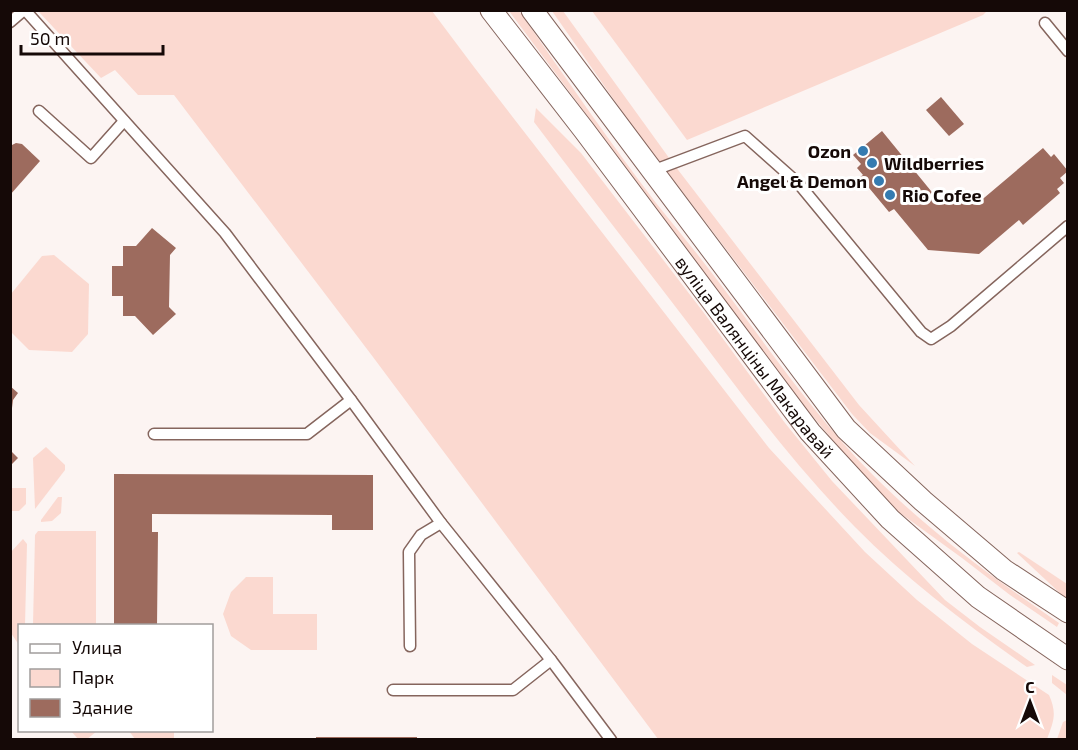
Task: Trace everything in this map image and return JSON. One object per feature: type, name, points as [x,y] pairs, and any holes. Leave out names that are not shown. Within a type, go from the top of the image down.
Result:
[{"type":"street","name":"вуліца Валянціны Макаравай","points":[[491,10],[584,130],[810,432],[898,527],[978,597],[1068,659]]},
{"type":"street","name":"вуліца Валянціны Макаравай","points":[[532,10],[846,429],[923,501],[1004,570],[1068,612]]},
{"type":"lane","points":[[10,22],[25,10],[225,233],[441,523],[551,660],[611,740]]},
{"type":"lane","points":[[1045,23],[1068,51]]},
{"type":"lane","points":[[39,111],[91,158],[124,121]]},
{"type":"lane","points":[[652,171],[745,136],[799,184],[921,332],[931,339],[951,326],[1068,226]]},
{"type":"lane","points":[[154,434],[307,434],[351,400]]},
{"type":"lane","points":[[410,646],[408,552],[421,535],[441,523]]},
{"type":"lane","points":[[393,690],[513,690],[551,660]]},
{"type":"green space","points":[[38,11],[432,11],[769,448],[865,552],[917,600],[972,644],[1049,695],[1054,717],[1047,739],[658,739],[174,95],[138,95],[115,70],[101,78]]},
{"type":"green space","points":[[509,11],[519,11],[656,203],[793,382],[850,451],[892,494],[938,534],[985,571],[1059,623],[1057,627],[900,513],[869,483],[805,407]]},
{"type":"green space","points":[[552,11],[563,11],[672,162],[859,405],[915,466],[870,433],[852,414],[633,127]]},
{"type":"green space","points":[[592,11],[987,11],[983,15],[687,140]]},
{"type":"green space","points":[[536,108],[581,153],[785,423],[832,481],[945,600],[1035,665],[1027,667],[938,601],[895,565],[833,503],[790,455],[534,122]]},
{"type":"green space","points":[[54,255],[89,284],[88,334],[72,352],[29,350],[11,332],[11,294],[42,256]]},
{"type":"green space","points":[[46,447],[65,465],[65,470],[35,509],[33,458]]},
{"type":"green space","points":[[10,488],[26,488],[26,504],[19,511],[11,509]]},
{"type":"green space","points":[[58,497],[62,497],[61,513],[52,521],[41,522],[41,520]]},
{"type":"green space","points":[[38,531],[96,531],[96,624],[33,624],[35,535]]},
{"type":"green space","points":[[23,539],[27,544],[25,624],[18,624],[18,644],[11,633],[10,553]]},
{"type":"green space","points":[[1019,552],[1067,584],[1067,598],[1017,553]]},
{"type":"green space","points":[[246,577],[273,577],[273,614],[317,614],[317,650],[251,650],[231,636],[223,614],[231,592]]},
{"type":"green space","points":[[1052,675],[1067,685],[1067,695],[1052,683]]},
{"type":"green space","points":[[1067,720],[1067,739],[1057,739],[1063,722]]},
{"type":"green space","points":[[72,732],[96,732],[86,740],[78,739]]},
{"type":"green space","points":[[130,732],[174,732],[174,739],[135,739]]},
{"type":"building","points":[[941,97],[964,124],[949,136],[926,110]]},
{"type":"building","points":[[882,131],[940,202],[978,203],[1043,148],[1051,157],[1054,154],[1068,171],[1060,178],[1064,183],[1057,189],[1060,193],[1023,225],[1019,220],[979,254],[928,250],[894,209],[889,212],[860,177],[863,175],[857,168],[861,164],[853,155]]},
{"type":"building","points":[[16,143],[22,144],[40,161],[10,195],[10,146]]},
{"type":"building","points":[[152,228],[176,248],[170,255],[169,307],[176,314],[153,335],[135,316],[123,316],[123,296],[112,296],[112,266],[123,266],[123,246],[136,246]]},
{"type":"building","points":[[10,386],[18,393],[13,400],[12,408],[10,408]]},
{"type":"building","points":[[10,450],[18,458],[10,466]]},
{"type":"building","points":[[114,474],[373,475],[373,530],[332,530],[332,515],[152,514],[152,532],[158,532],[157,624],[114,624]]},
{"type":"building","points":[[316,737],[417,737],[417,740],[316,740]]},
{"type":"place","name":"Ozon","points":[[863,151]]},
{"type":"place","name":"Wildberries","points":[[872,163]]},
{"type":"place","name":"Angel & Demon","points":[[879,181]]},
{"type":"place","name":"Rio Cofee","points":[[890,195]]}]
